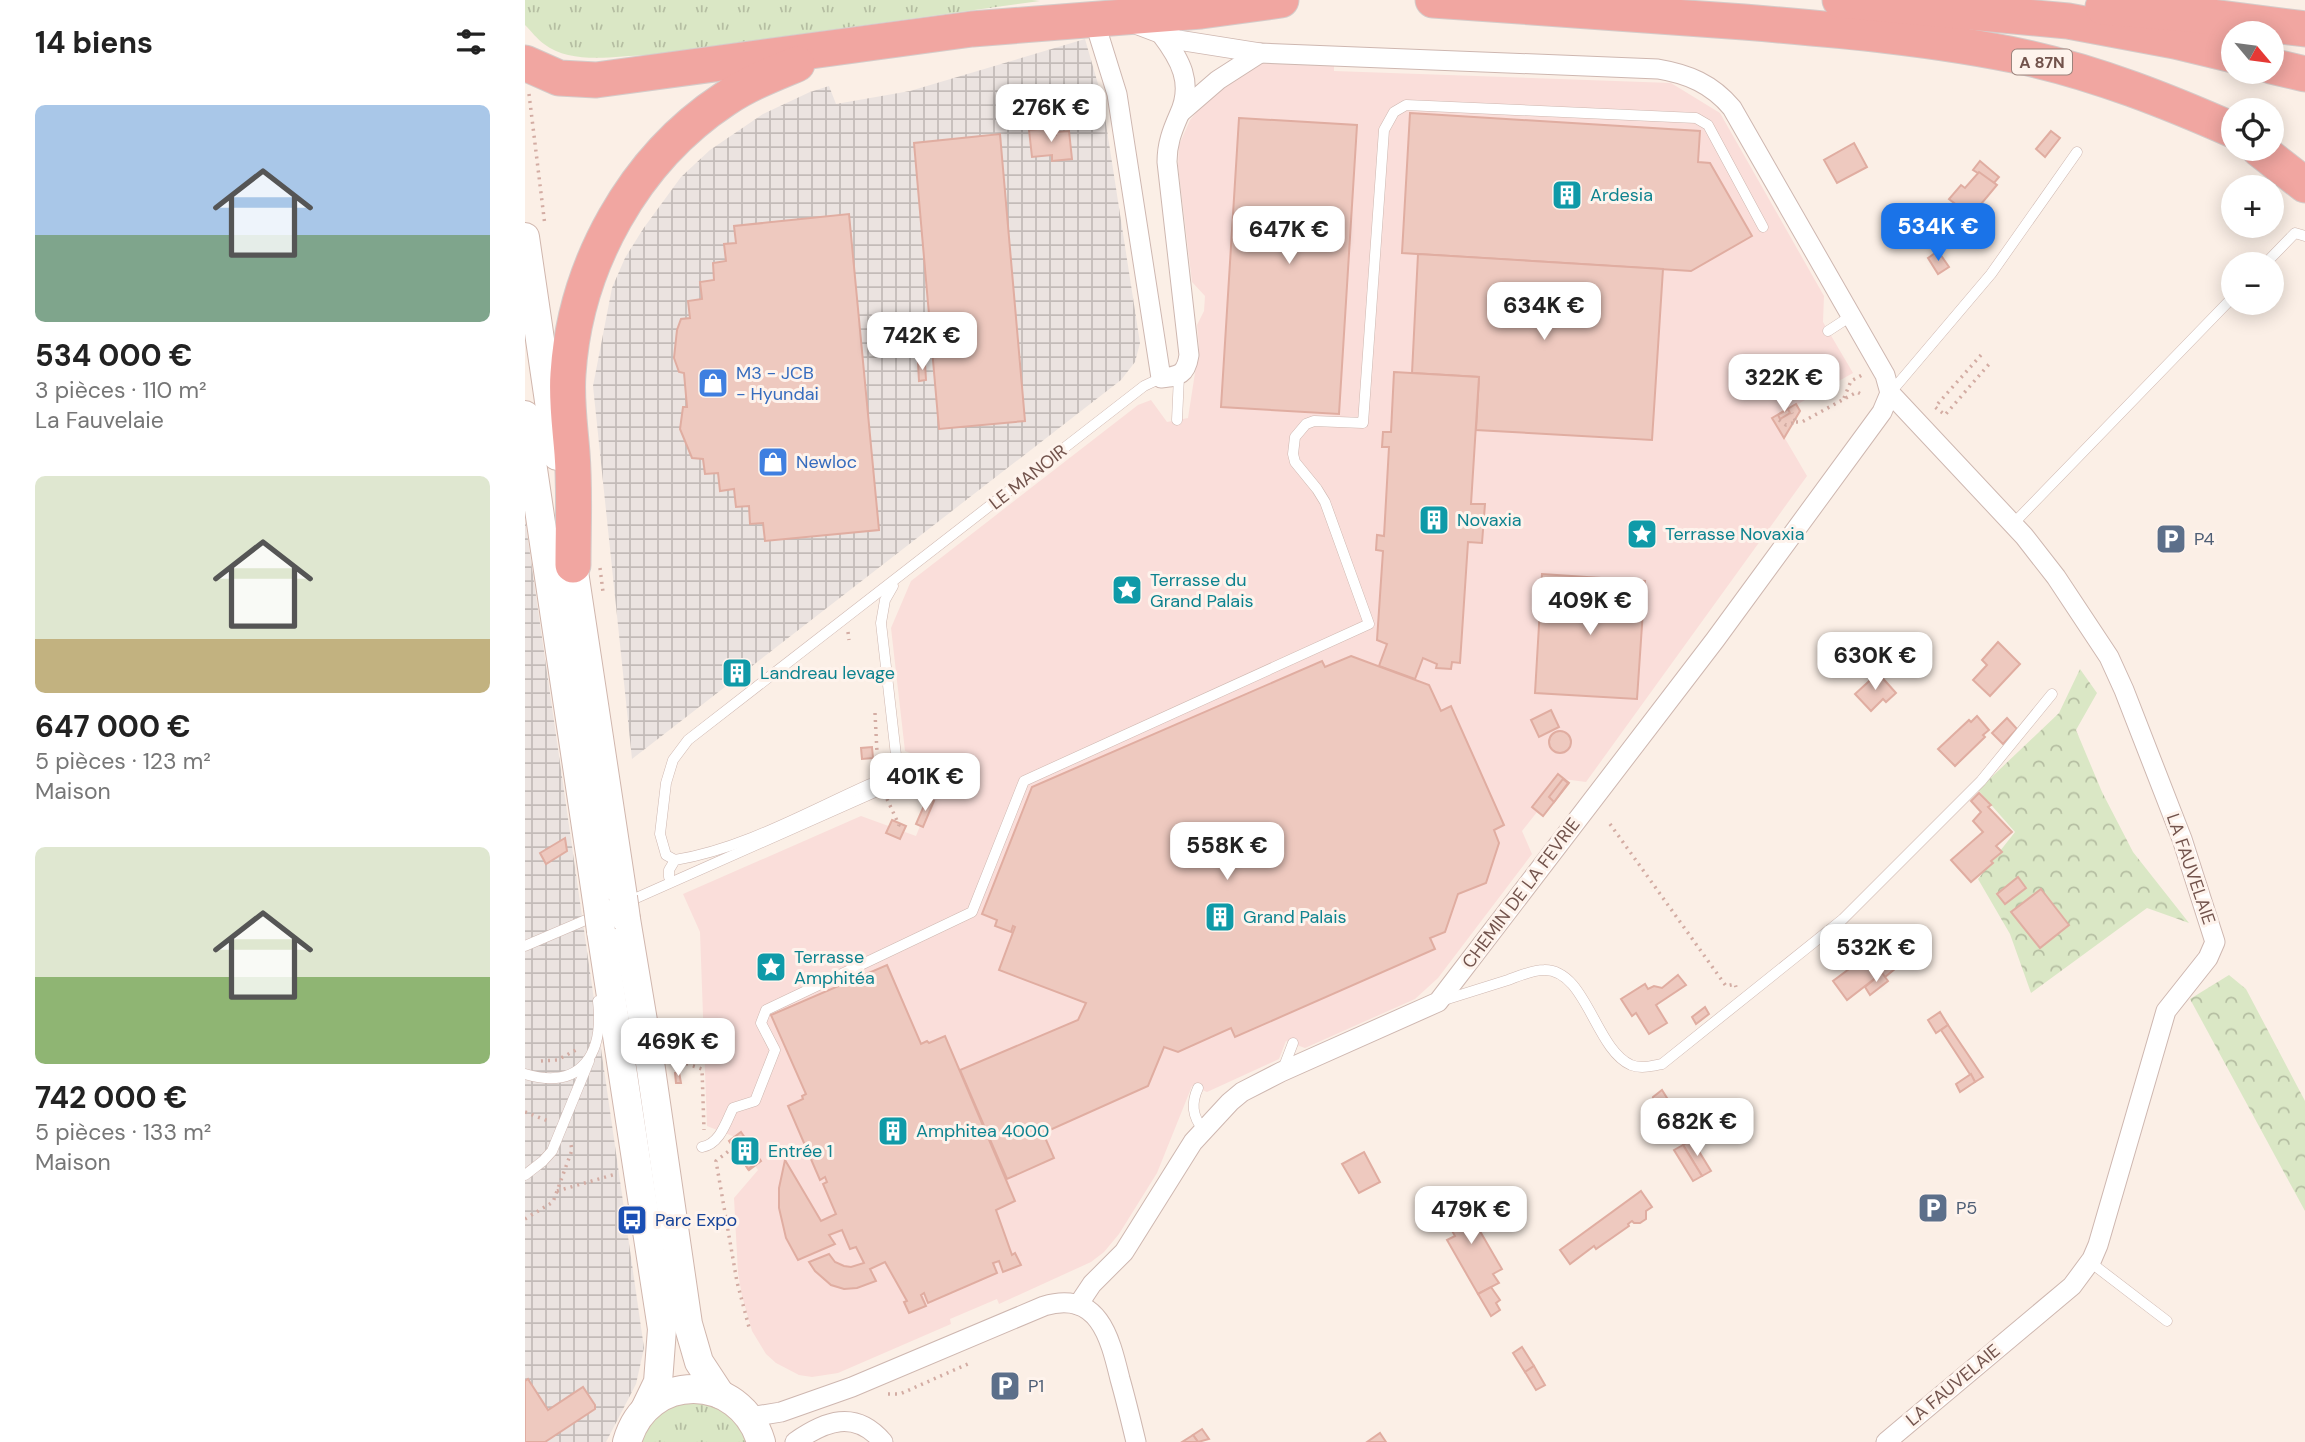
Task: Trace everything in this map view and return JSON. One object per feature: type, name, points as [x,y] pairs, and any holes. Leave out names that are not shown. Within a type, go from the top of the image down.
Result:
[{"type":"highway","points":[[525,63],[559,78],[596,80],[972,29],[1107,27],[1281,0]]},
{"type":"highway","name":"A 87N","points":[[1433,0],[1842,30],[1965,46],[2030,59],[2103,79],[2160,98],[2221,125]]},
{"type":"highway","points":[[1840,0],[1980,12],[2104,27],[2221,52]]},
{"type":"highway","points":[[1980,12],[2011,0],[2188,14],[2305,29]]},
{"type":"highway","points":[[573,565],[573,456],[568,398],[572,337],[582,297],[613,222],[632,189],[657,158],[690,126],[726,98],[832,48]]},
{"type":"highway","points":[[2284,68],[2305,74]]},
{"type":"highway","points":[[2284,155],[2305,166]]},
{"type":"highway","points":[[2274,161],[2305,185]]},
{"type":"main road","points":[[525,237],[573,565],[610,919],[662,1329],[657,1382],[645,1409],[634,1423],[627,1442]]},
{"type":"main road","points":[[525,415],[610,919],[652,1069],[688,1324],[699,1362],[719,1394]]},
{"type":"main road","points":[[645,1409],[663,1396],[698,1389],[719,1394],[736,1404],[755,1430]]},
{"type":"street","points":[[1161,34],[1184,69],[1186,86],[1181,112],[1173,127],[1167,149],[1188,361],[1186,369],[1170,377],[1107,27],[1161,34],[1203,46],[1260,53],[1658,69],[1677,72],[1701,81],[1721,95],[1732,108],[1885,375],[1890,393]]},
{"type":"street","points":[[1181,112],[1218,80],[1260,53]]},
{"type":"street","name":"LA FAUVELAIE","points":[[1886,1442],[2072,1286],[2089,1262],[2098,1245],[2166,1011],[2208,958],[2215,942],[2182,839],[2109,657],[2056,578],[2013,524],[1890,393]]},
{"type":"street","name":"CHEMIN DE LA FEVRIE","points":[[1079,1305],[1097,1278],[1124,1252],[1203,1129],[1242,1092],[1438,1002],[1715,640],[1882,412],[1890,393]]},
{"type":"street","points":[[755,1430],[781,1412],[852,1387],[1044,1306],[1063,1302],[1079,1305],[1092,1313],[1105,1329],[1136,1442]]},
{"type":"street","points":[[795,1442],[818,1426],[840,1421],[863,1426],[883,1442]]},
{"type":"lane","points":[[702,1147],[708,1147],[716,1140],[733,1108],[755,1101],[775,1050],[761,1023],[765,1010],[972,912],[1024,781],[1369,624],[1325,502],[1296,462],[1293,445],[1300,430],[1314,421],[1363,422],[1384,130],[1394,112],[1406,105],[1696,118],[1708,125],[1763,227]]},
{"type":"lane","points":[[1890,393],[1991,274],[2077,152]]},
{"type":"lane","points":[[2277,252],[2295,233],[2305,236]]},
{"type":"lane","points":[[2013,524],[2221,309]]},
{"type":"lane","points":[[1828,331],[1851,316]]},
{"type":"lane","points":[[1170,377],[1177,420]]},
{"type":"lane","name":"LE MANOIR","points":[[675,860],[666,855],[660,834],[666,783],[673,760],[688,740],[1144,386],[1170,377]]},
{"type":"lane","points":[[525,946],[873,793],[890,779],[896,770],[881,622],[885,600],[897,580]]},
{"type":"lane","points":[[1438,1002],[1525,974],[1544,970],[1558,972],[1571,981],[1593,1019],[1618,1054],[1630,1065],[1644,1067],[1663,1064],[1843,919],[1980,781],[2052,694]]},
{"type":"lane","points":[[896,770],[939,779]]},
{"type":"lane","points":[[669,877],[669,870],[675,860],[702,856],[870,785],[881,784]]},
{"type":"lane","points":[[596,981],[610,919]]},
{"type":"lane","points":[[525,1175],[552,1151],[589,1061],[600,1026],[597,994]]},
{"type":"lane","points":[[1281,1072],[1293,1043]]},
{"type":"lane","points":[[525,1074],[558,1079],[573,1073],[589,1061]]},
{"type":"lane","points":[[1198,1088],[1193,1108],[1203,1129]]},
{"type":"lane","points":[[2089,1262],[2167,1321]]},
{"type":"path","points":[[1980,355],[1935,407],[1945,415],[1990,363]]},
{"type":"path","points":[[1843,400],[1851,381],[1870,370]]},
{"type":"path","points":[[1779,421],[1786,425],[1803,422],[1857,392],[1863,396]]},
{"type":"path","points":[[1792,412],[1796,422]]},
{"type":"path","points":[[875,708],[881,784],[899,825],[897,829]]},
{"type":"path","points":[[1610,824],[1726,986],[1735,984],[1739,992]]},
{"type":"path","points":[[534,1060],[557,1060],[567,1056],[584,1042]]},
{"type":"path","points":[[670,1058],[702,1069],[704,1131],[730,1150]]},
{"type":"path","points":[[525,1112],[556,1124]]},
{"type":"path","points":[[525,1219],[553,1202],[572,1150],[570,1140]]},
{"type":"path","points":[[740,1143],[716,1161],[737,1282],[750,1331]]},
{"type":"path","points":[[557,1191],[619,1173]]},
{"type":"path","points":[[888,1394],[900,1394],[970,1363]]},
{"type":"shaded area","points":[[1085,39],[1102,98],[1140,343],[1135,362],[1121,380],[632,759],[593,386],[612,288],[625,258],[643,229],[681,177],[710,150],[763,114],[810,92],[829,86],[836,104],[910,91]]},
{"type":"shaded area","points":[[1261,63],[1334,66],[1334,71],[1671,83],[1720,113],[1824,296],[1823,322],[1853,373],[1773,418],[1807,476],[1586,782],[1563,779],[1522,831],[1532,854],[1438,978],[1415,999],[1305,1048],[1286,1041],[1279,1059],[1207,1092],[1192,1086],[1157,1173],[1119,1234],[1104,1252],[1091,1262],[999,1304],[997,1299],[950,1319],[951,1324],[838,1373],[812,1377],[799,1375],[776,1363],[766,1354],[752,1331],[742,1296],[738,1273],[734,1198],[758,1170],[735,1137],[707,1126],[700,932],[683,894],[861,816],[916,836],[944,766],[905,751],[891,628],[911,581],[1138,405],[1151,400],[1167,422],[1188,418],[1199,347],[1197,325],[1204,311],[1205,296],[1192,282],[1178,166],[1179,145],[1190,120],[1211,94]]},
{"type":"shaded area","points":[[525,519],[644,1348],[636,1384],[606,1442],[525,1442]]},
{"type":"green space","points":[[525,0],[1040,1],[647,55],[594,58],[567,55],[541,42],[525,25]]},
{"type":"green space","points":[[2080,669],[2097,693],[2076,730],[2102,792],[2133,852],[2189,923],[2147,908],[2031,993],[2010,934],[1978,879],[2015,832],[1978,790],[2059,713]]},
{"type":"green space","points":[[2229,975],[2246,989],[2305,1101],[2305,1211],[2190,999]]},
{"type":"green space","points":[[693,1400],[728,1411],[749,1442],[639,1442],[659,1412]]},
{"type":"building","points":[[1047,101],[1061,104],[1059,114],[1045,110]]},
{"type":"building","name":"Ardesia","points":[[1410,113],[1700,131],[1698,162],[1710,163],[1752,236],[1691,271],[1402,253]]},
{"type":"building","points":[[1239,118],[1357,125],[1339,414],[1221,407]]},
{"type":"building","points":[[1051,128],[1051,135],[1069,131],[1072,159],[1052,161],[1052,155],[1032,157],[1029,130]]},
{"type":"building","points":[[2051,131],[2060,138],[2045,157],[2036,149]]},
{"type":"building","points":[[1000,134],[1025,421],[939,429],[914,143]]},
{"type":"building","points":[[1854,143],[1867,167],[1837,183],[1824,160]]},
{"type":"building","points":[[1980,161],[1999,177],[1994,183],[1973,170]]},
{"type":"building","points":[[1979,172],[1997,185],[1971,216],[1949,199],[1961,185],[1965,188]]},
{"type":"building","points":[[849,214],[879,530],[765,541],[763,523],[750,524],[749,506],[736,507],[734,489],[720,491],[718,473],[705,474],[703,459],[692,458],[680,429],[683,407],[687,407],[684,373],[679,372],[674,358],[677,330],[681,319],[690,318],[688,301],[702,299],[700,282],[714,280],[713,263],[726,261],[724,244],[736,243],[734,226]]},
{"type":"building","points":[[1938,251],[1949,267],[1938,274],[1928,258]]},
{"type":"building","points":[[1418,254],[1663,269],[1652,440],[1476,430],[1479,377],[1412,373]]},
{"type":"building","points":[[918,363],[925,363],[926,380],[919,381]]},
{"type":"building","name":"Novaxia","points":[[1394,372],[1479,377],[1471,504],[1485,504],[1482,543],[1468,542],[1460,663],[1452,662],[1451,669],[1436,668],[1437,664],[1423,658],[1415,679],[1379,666],[1387,644],[1377,640],[1383,551],[1376,550],[1377,535],[1384,536],[1389,447],[1382,447],[1383,432],[1391,432]]},
{"type":"building","points":[[1796,404],[1800,411],[1784,438],[1772,418]]},
{"type":"building","points":[[1788,409],[1790,413],[1780,419],[1778,415]]},
{"type":"building","points":[[1542,574],[1645,581],[1637,699],[1535,693]]},
{"type":"building","points":[[1998,642],[2020,664],[1990,696],[1973,680],[1987,665],[1982,660]]},
{"type":"building","name":"Grand Palais","points":[[1351,656],[1429,685],[1441,711],[1451,706],[1504,825],[1494,830],[1499,843],[1486,883],[1458,894],[1445,932],[1430,938],[1435,949],[1235,1037],[1231,1028],[1178,1052],[1164,1047],[1148,1086],[1043,1133],[1054,1158],[1007,1179],[960,1070],[1078,1020],[1086,1003],[999,970],[1015,927],[1013,926],[1011,932],[995,926],[997,920],[982,914],[1032,787],[1322,661],[1325,667]]},
{"type":"building","name":"Landreau levage","points":[[740,666],[744,672],[733,681],[729,674]]},
{"type":"building","points":[[1878,673],[1896,693],[1886,702],[1883,699],[1871,711],[1855,694]]},
{"type":"building","points":[[1551,710],[1559,727],[1539,737],[1531,720]]},
{"type":"building","points":[[1977,716],[1989,730],[1955,766],[1938,749],[1969,720],[1971,722]]},
{"type":"building","points":[[2007,718],[2017,729],[2003,744],[1992,733]]},
{"type":"building","points":[[1560,731],[1568,734],[1571,742],[1568,750],[1560,753],[1552,750],[1549,742],[1552,734]]},
{"type":"building","points":[[872,747],[873,758],[862,759],[861,748]]},
{"type":"building","points":[[1558,774],[1569,783],[1543,816],[1532,807]]},
{"type":"building","points":[[1563,779],[1568,783],[1554,802],[1549,797]]},
{"type":"building","points":[[1979,793],[1991,805],[1988,807],[2012,832],[1996,846],[2002,852],[1991,861],[1993,863],[1971,882],[1951,860],[1983,832],[1973,821],[1981,812],[1971,801]]},
{"type":"building","points":[[927,799],[934,801],[923,827],[916,824]]},
{"type":"building","points":[[892,820],[906,826],[900,839],[886,833]]},
{"type":"building","points":[[565,838],[567,851],[546,864],[540,853]]},
{"type":"building","points":[[2018,877],[2026,888],[2005,904],[1997,894]]},
{"type":"building","points":[[2041,889],[2069,925],[2040,948],[2011,912]]},
{"type":"building","points":[[1880,946],[1896,968],[1885,977],[1882,973],[1847,1000],[1833,981]]},
{"type":"building","name":"Amphitea 4000","points":[[887,965],[921,1044],[945,1036],[1015,1201],[996,1210],[1012,1255],[1015,1253],[1021,1265],[1003,1272],[999,1261],[993,1263],[997,1273],[928,1303],[924,1293],[921,1295],[926,1306],[909,1313],[904,1302],[907,1301],[885,1262],[870,1269],[876,1281],[857,1288],[844,1289],[831,1285],[815,1271],[809,1262],[829,1254],[835,1262],[844,1266],[864,1263],[856,1247],[850,1249],[842,1230],[829,1235],[835,1244],[798,1260],[786,1238],[779,1208],[779,1188],[785,1160],[821,1221],[836,1214],[823,1184],[827,1182],[825,1177],[820,1180],[788,1106],[803,1099],[802,1096],[806,1094],[771,1015]]},
{"type":"building","points":[[1882,973],[1888,981],[1870,995],[1865,987]]},
{"type":"building","points":[[1678,975],[1686,985],[1656,1005],[1667,1023],[1649,1034],[1636,1013],[1632,1016],[1621,999],[1645,984],[1648,989],[1654,986],[1662,988]]},
{"type":"building","points":[[1705,1007],[1709,1014],[1696,1024],[1692,1017]]},
{"type":"building","points":[[1940,1012],[1948,1025],[1936,1033],[1928,1020]]},
{"type":"building","points":[[1948,1025],[1983,1077],[1975,1082],[1941,1030]]},
{"type":"building","points":[[679,1072],[681,1083],[676,1083],[675,1073]]},
{"type":"building","points":[[1971,1074],[1975,1082],[1960,1092],[1956,1084]]},
{"type":"building","points":[[1662,1090],[1679,1117],[1669,1124],[1658,1120],[1651,1107],[1653,1097]]},
{"type":"building","points":[[1678,1118],[1686,1132],[1676,1137],[1669,1124]]},
{"type":"building","name":"Entrée 1","points":[[741,1132],[761,1161],[749,1170],[729,1141]]},
{"type":"building","points":[[1692,1140],[1711,1171],[1702,1176],[1683,1145]]},
{"type":"building","points":[[1683,1145],[1702,1176],[1693,1181],[1674,1150]]},
{"type":"building","points":[[744,1149],[754,1165],[748,1169],[738,1153]]},
{"type":"building","points":[[1364,1152],[1380,1182],[1359,1193],[1342,1164]]},
{"type":"building","points":[[1641,1191],[1652,1207],[1646,1211],[1646,1219],[1640,1223],[1632,1221],[1629,1226],[1596,1249],[1594,1246],[1570,1264],[1560,1250]]},
{"type":"building","points":[[1459,1195],[1502,1269],[1493,1274],[1499,1283],[1478,1294],[1447,1240],[1455,1236],[1439,1208]]},
{"type":"building","points":[[1491,1287],[1500,1300],[1496,1303],[1500,1310],[1491,1316],[1478,1294]]},
{"type":"building","points":[[1522,1347],[1534,1366],[1525,1372],[1513,1353]]},
{"type":"building","points":[[1534,1366],[1545,1385],[1536,1390],[1525,1372]]},
{"type":"building","points":[[528,1379],[548,1410],[583,1387],[595,1409],[545,1442],[525,1442],[525,1381]]},
{"type":"building","points":[[1202,1429],[1209,1439],[1198,1442],[1193,1435]]},
{"type":"building","points":[[1380,1433],[1386,1442],[1367,1442]]},
{"type":"building","points":[[1193,1435],[1198,1442],[1182,1442]]},
{"type":"place","name":"Ardesia","points":[[1567,195]]},
{"type":"place","name":"M3 - JCB - Hyundai","points":[[713,383]]},
{"type":"place","name":"Newloc","points":[[773,462]]},
{"type":"place","name":"Novaxia","points":[[1434,520]]},
{"type":"place","name":"Terrasse Novaxia","points":[[1642,534]]},
{"type":"place","name":"P4","points":[[2171,539]]},
{"type":"place","name":"Terrasse du Grand Palais","points":[[1127,590]]},
{"type":"place","name":"Landreau levage","points":[[737,673]]},
{"type":"place","name":"Grand Palais","points":[[1220,917]]},
{"type":"place","name":"Terrasse Amphitéa","points":[[771,967]]},
{"type":"place","name":"Amphitea 4000","points":[[893,1131]]},
{"type":"place","name":"Entrée 1","points":[[745,1151]]},
{"type":"place","name":"P5","points":[[1933,1208]]},
{"type":"place","name":"Parc Expo","points":[[632,1220]]},
{"type":"place","name":"P1","points":[[1005,1386]]}]
